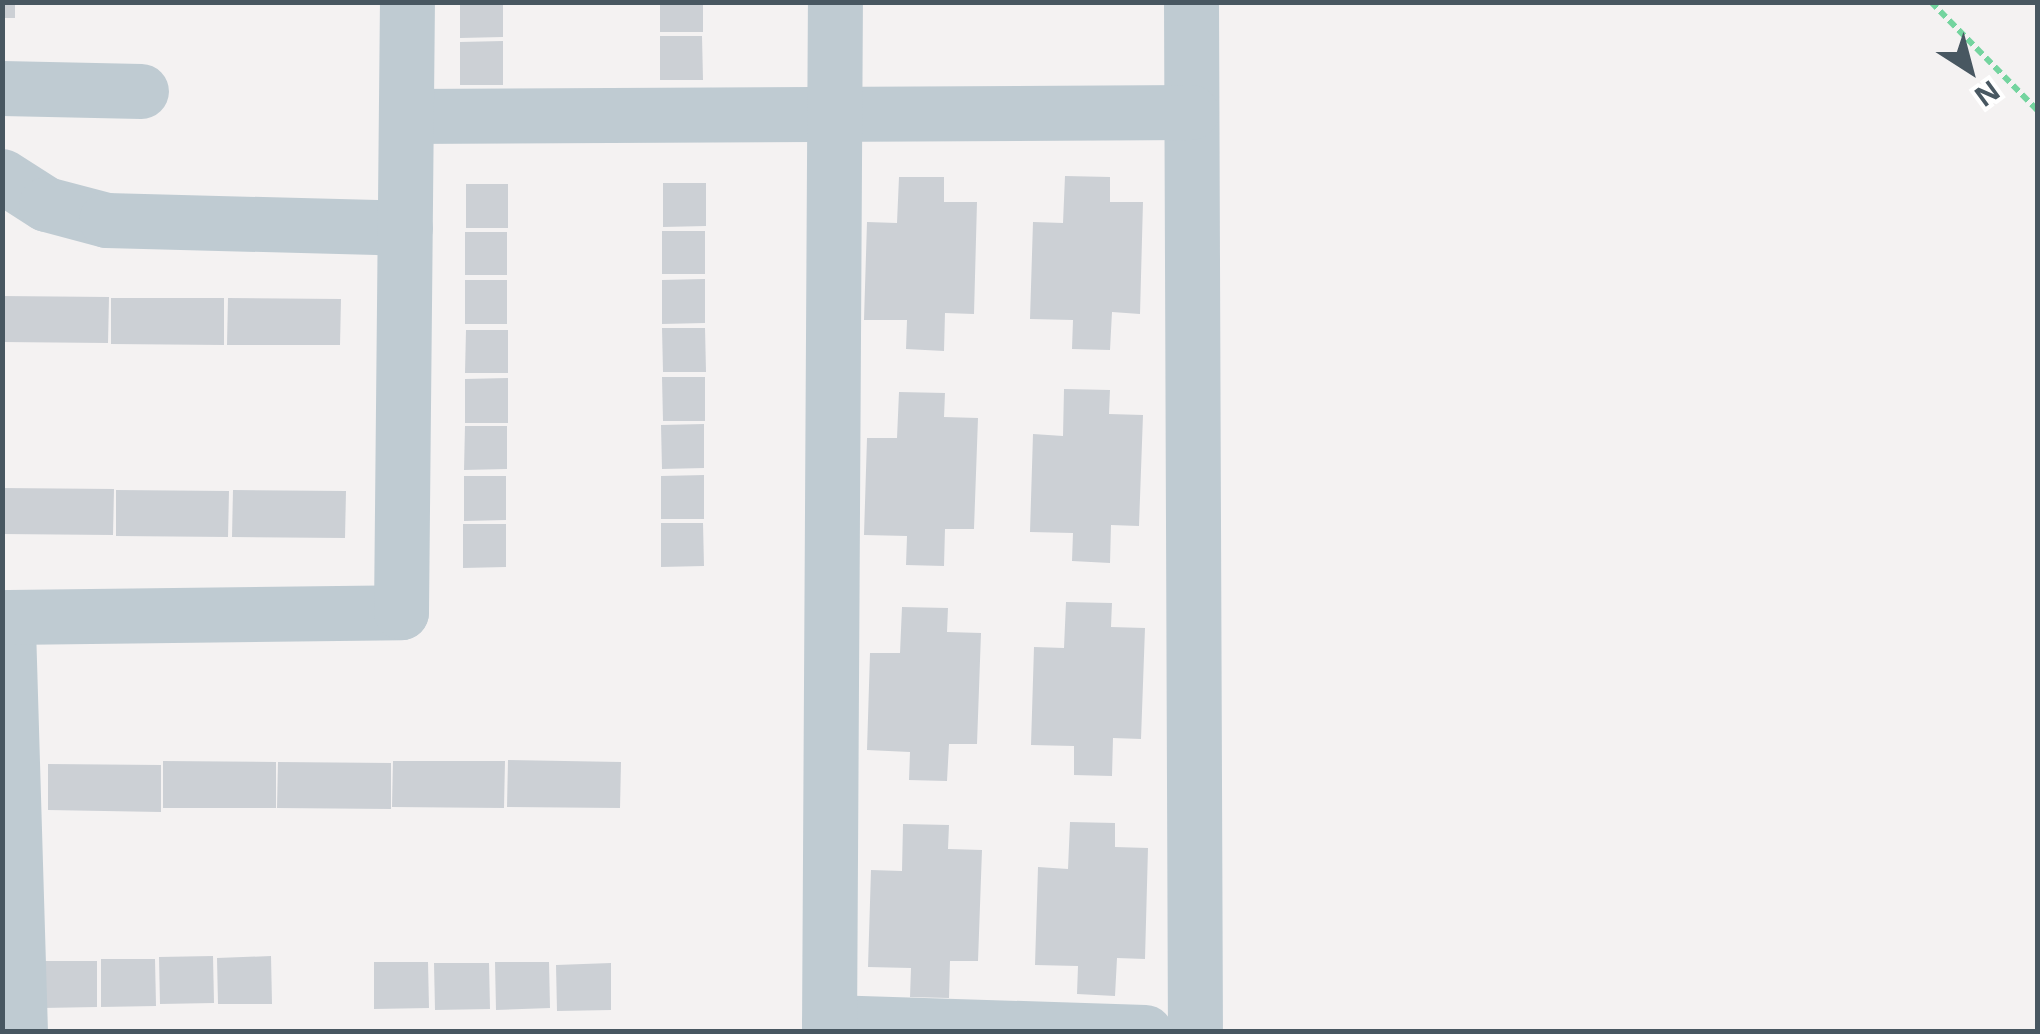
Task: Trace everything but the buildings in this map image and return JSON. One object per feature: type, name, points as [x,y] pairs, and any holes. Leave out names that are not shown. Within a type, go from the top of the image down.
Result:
[{"type":"street","points":[[14,1012],[8,617],[401,612],[407,2]]},
{"type":"street","points":[[834,2],[829,1027],[1145,1032]]},
{"type":"street","points":[[1190,2],[1195,1032]]},
{"type":"street","points":[[2,88],[141,91]]},
{"type":"street","points":[[406,116],[1191,112]]},
{"type":"street","points":[[2,176],[46,204],[106,220],[405,228]]},
{"type":"path","points":[[1931,2],[2038,111]]}]
